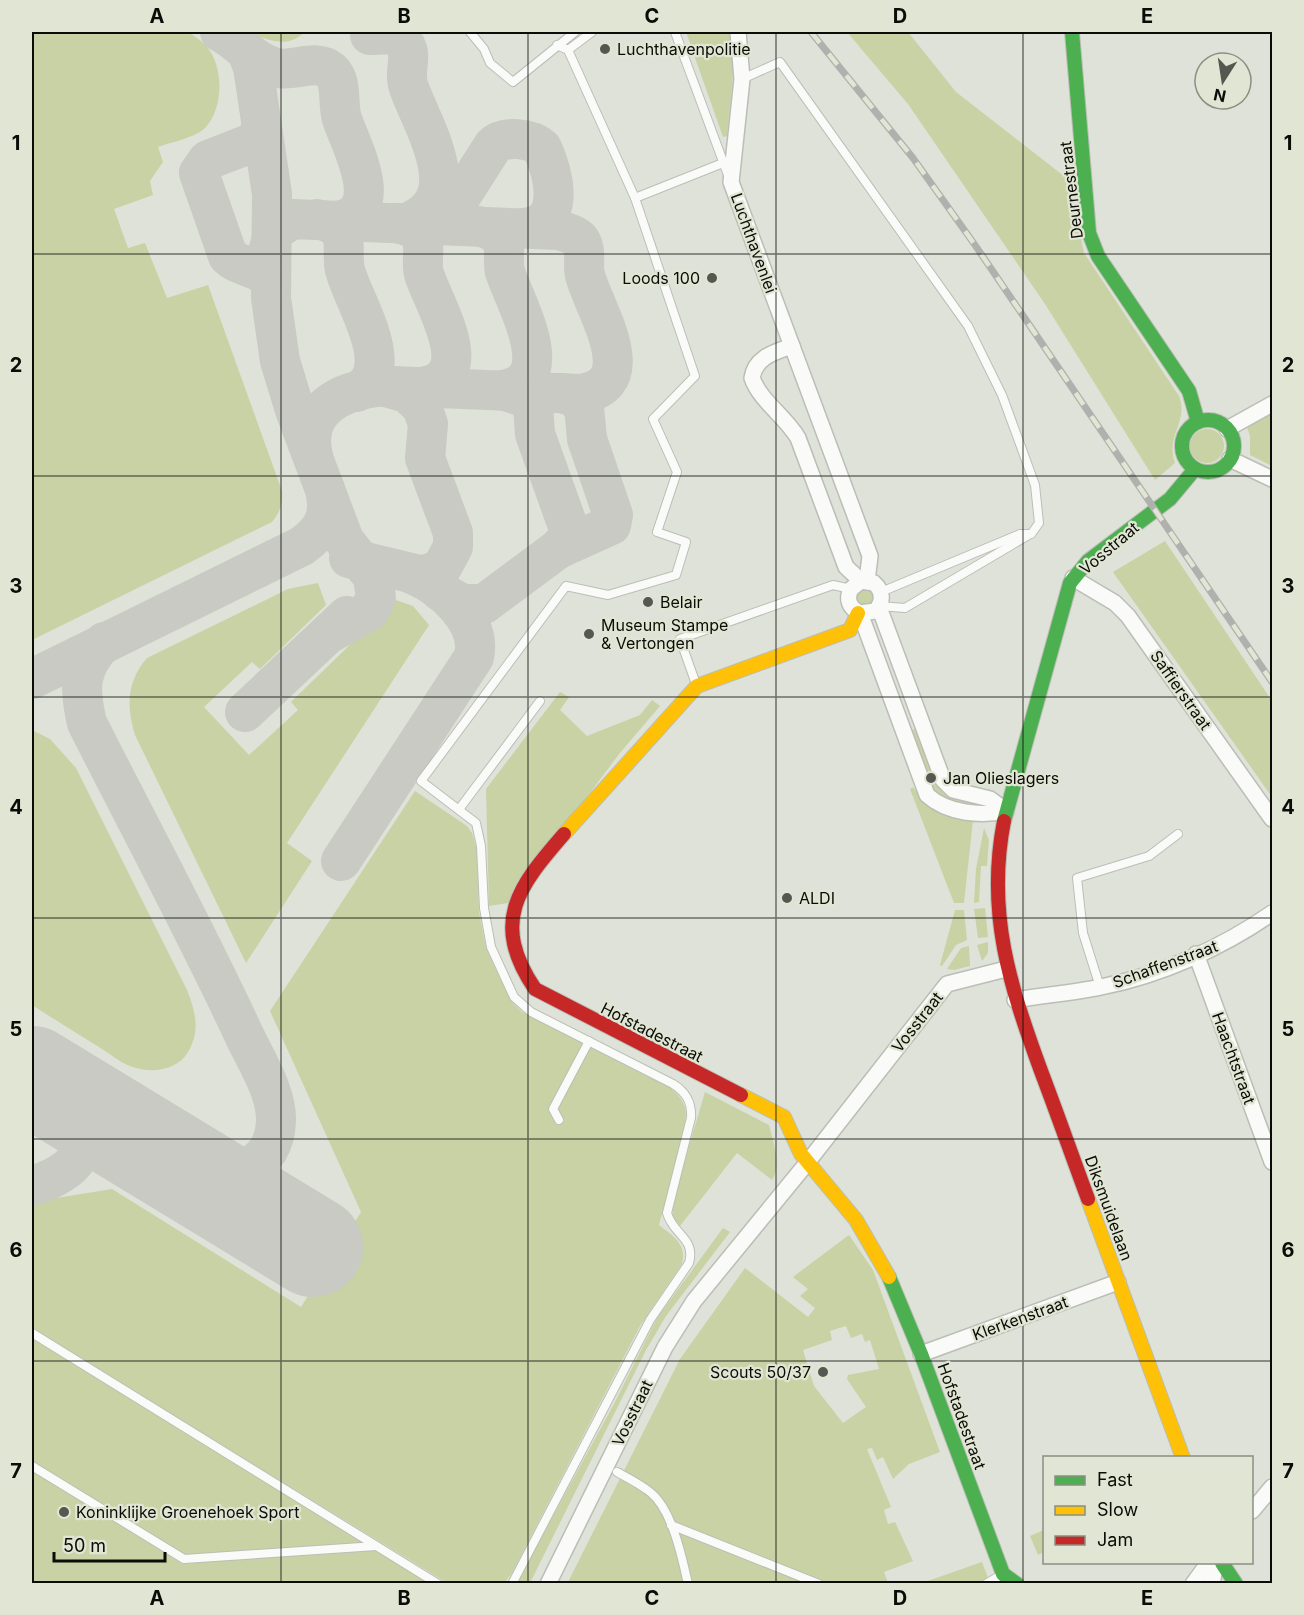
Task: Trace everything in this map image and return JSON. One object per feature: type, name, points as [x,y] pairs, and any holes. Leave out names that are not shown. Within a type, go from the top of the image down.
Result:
[{"type":"street","name":"Luchthavenlei","points":[[738,32],[742,79],[731,182],[870,555],[860,583]]},
{"type":"street","name":"Deurnestraat","points":[[1072,32],[1089,233],[1098,256],[1189,392],[1198,422]]},
{"type":"street","points":[[792,346],[771,353],[759,362],[752,378],[762,397],[789,423],[798,438],[846,567],[860,583],[874,583],[918,713],[947,786],[953,790],[990,799],[1006,811]]},
{"type":"street","points":[[1227,429],[1272,404]]},
{"type":"street","points":[[1214,421],[1227,429],[1233,444],[1230,459],[1215,471],[1195,469],[1183,454],[1184,435],[1198,422],[1214,421]]},
{"type":"street","points":[[1230,459],[1272,479]]},
{"type":"street","name":"Vosstraat","points":[[548,1584],[665,1347],[693,1301],[807,1163],[947,984],[1006,969],[1001,948],[996,884],[998,849],[1006,811],[1063,603],[1073,578],[1088,561],[1170,499],[1195,469]]},
{"type":"street","name":"Saffierstraat","points":[[1073,578],[1115,603],[1128,616],[1272,819]]},
{"type":"street","points":[[860,583],[849,603],[859,613],[923,789],[934,801],[984,815],[1006,811]]},
{"type":"street","points":[[859,613],[871,613],[880,602]]},
{"type":"street","name":"Hofstadestraat","points":[[859,613],[850,630],[697,686],[661,723],[582,819],[520,886],[512,914],[511,930],[525,977],[547,998],[784,1117],[807,1163],[856,1220],[884,1265],[921,1354],[1003,1574]]},
{"type":"street","points":[[898,720],[918,713]]},
{"type":"street","name":"Schaffenstraat","points":[[1015,1000],[1100,987],[1137,978],[1227,942],[1272,914]]},
{"type":"street","name":"Haachtstraat","points":[[1196,954],[1272,1162]]},
{"type":"street","name":"Diksmuidelaan","points":[[1006,969],[1015,1000],[1183,1456]]},
{"type":"street","name":"Klerkenstraat","points":[[921,1354],[1118,1282]]},
{"type":"street","points":[[1254,1506],[1272,1487]]},
{"type":"street","points":[[1193,1584],[1208,1564]]},
{"type":"street","points":[[1212,1584],[1216,1564]]},
{"type":"street","points":[[1222,1564],[1225,1584]]},
{"type":"street","points":[[1223,1564],[1236,1584]]},
{"type":"street","points":[[1003,1574],[1017,1584]]},
{"type":"lane","points":[[470,32],[484,49],[490,63],[513,82],[575,32]]},
{"type":"lane","points":[[568,50],[592,32]]},
{"type":"lane","points":[[675,32],[731,182]]},
{"type":"lane","points":[[512,1584],[650,1320],[688,1263],[692,1253],[689,1243],[673,1226],[667,1213],[691,1118],[690,1102],[686,1094],[673,1084],[522,1006],[514,997],[491,947],[486,924],[479,832],[476,823],[460,808],[421,781],[566,586],[608,595],[676,575],[686,542],[657,532],[677,472],[653,418],[695,376],[635,198],[568,50],[558,45]]},
{"type":"lane","points":[[742,79],[780,62],[821,122],[852,161],[955,304],[993,374],[1035,484],[1039,523],[1032,533],[905,608],[880,602]]},
{"type":"lane","points":[[635,198],[723,163]]},
{"type":"lane","points":[[880,602],[1020,534],[1032,533]]},
{"type":"lane","points":[[697,686],[680,639],[833,585],[860,583]]},
{"type":"lane","points":[[460,808],[540,701]]},
{"type":"lane","points":[[1100,987],[1083,933],[1077,878],[1149,856],[1178,834]]},
{"type":"lane","points":[[559,1120],[553,1109],[589,1041]]},
{"type":"lane","points":[[32,1333],[438,1584]]},
{"type":"lane","points":[[32,1466],[184,1559],[376,1545]]},
{"type":"lane","points":[[617,1472],[651,1493],[671,1525],[688,1584]]},
{"type":"lane","points":[[671,1525],[819,1584]]},
{"type":"lane","points":[[987,1584],[1003,1574]]},
{"type":"green space","points":[[32,32],[187,32],[202,42],[212,54],[219,75],[219,87],[216,110],[211,120],[201,131],[158,147],[163,162],[150,181],[153,195],[114,209],[128,248],[145,243],[167,298],[208,285],[282,496],[280,508],[272,522],[32,640]]},
{"type":"green space","points":[[249,32],[304,32],[284,42],[263,38]]},
{"type":"green space","points":[[686,32],[728,32],[733,53],[733,67],[727,136],[723,137]]},
{"type":"green space","points":[[847,32],[908,32],[956,92],[1069,180],[1084,253],[1179,396],[1181,414],[1173,444],[1175,463],[1155,480],[1045,304],[908,104]]},
{"type":"green space","points":[[1272,412],[1272,466],[1250,455],[1250,436],[1247,427]]},
{"type":"green space","points":[[1207,429],[1219,434],[1224,446],[1219,458],[1207,463],[1195,458],[1190,446],[1195,434]]},
{"type":"green space","points":[[1165,541],[1272,701],[1272,797],[1113,572]]},
{"type":"green space","points":[[318,583],[326,605],[260,669],[252,662],[204,707],[249,755],[298,710],[291,702],[396,600],[413,606],[429,625],[287,843],[312,861],[246,963],[135,735],[130,714],[130,694],[135,676],[147,658],[288,589]]},
{"type":"green space","points":[[865,589],[871,592],[874,598],[871,604],[865,607],[859,604],[856,598],[859,592]]},
{"type":"green space","points":[[560,692],[569,697],[560,710],[587,736],[640,715],[652,700],[660,706],[619,754],[508,903],[489,906],[486,789]]},
{"type":"green space","points":[[918,728],[942,789],[947,795],[978,803],[976,807],[945,800],[934,793],[909,731]]},
{"type":"green space","points":[[32,730],[50,739],[76,768],[187,990],[196,1028],[188,1052],[170,1067],[146,1070],[126,1064],[32,1005]]},
{"type":"green space","points":[[913,787],[922,799],[973,820],[964,903],[954,903],[910,789]]},
{"type":"green space","points":[[415,791],[467,826],[472,833],[477,850],[479,912],[486,948],[512,1002],[522,1012],[668,1086],[682,1101],[685,1108],[686,1118],[681,1147],[659,1225],[681,1246],[682,1264],[640,1326],[512,1573],[504,1583],[447,1583],[32,1328],[32,1202],[112,1189],[301,1307],[361,1212],[270,1011]]},
{"type":"green space","points":[[984,828],[989,840],[987,866],[981,866],[979,902],[974,903],[976,869]]},
{"type":"green space","points":[[985,908],[988,937],[978,938],[974,909]]},
{"type":"green space","points":[[955,910],[964,910],[967,940],[956,945],[942,966],[940,965]]},
{"type":"green space","points":[[988,942],[988,953],[982,961],[977,945]]},
{"type":"green space","points":[[969,946],[970,966],[954,970],[947,969],[961,948]]},
{"type":"green space","points":[[705,1092],[769,1125],[776,1153],[775,1174],[772,1180],[737,1153],[680,1226],[673,1217],[672,1204]]},
{"type":"green space","points":[[723,1228],[730,1232],[666,1316],[646,1350],[530,1583],[516,1584],[615,1402],[657,1318]]},
{"type":"green space","points":[[849,1235],[873,1270],[940,1452],[909,1464],[893,1479],[883,1457],[877,1460],[872,1448],[867,1449],[891,1507],[884,1510],[888,1524],[895,1522],[913,1561],[884,1572],[888,1583],[567,1584],[680,1359],[745,1268],[808,1317],[815,1308],[800,1296],[808,1289],[793,1277]],"holes":[[[846,1326],[851,1338],[862,1334],[865,1342],[870,1340],[879,1369],[848,1375],[847,1379],[866,1407],[843,1423],[814,1386],[803,1350],[832,1340],[830,1331]]]},
{"type":"green space","points":[[32,1338],[430,1583],[32,1583]],"holes":[[[94,1509],[184,1563],[229,1560],[183,1564]]]},
{"type":"green space","points":[[1043,1530],[1043,1552],[1038,1555],[1030,1536]]},
{"type":"green space","points":[[982,1562],[988,1578],[995,1583],[919,1584]]},
{"type":"taxiway","points":[[220,32],[261,62],[284,69],[312,65],[325,67],[335,76],[342,119],[358,161],[364,192],[361,205],[353,215],[337,221]]},
{"type":"taxiway","points":[[370,35],[394,34],[406,47],[409,88],[437,159],[439,177],[437,194],[429,208],[413,220]]},
{"type":"taxiway","points":[[247,52],[253,67],[272,194],[271,298],[280,361],[295,410],[344,540],[373,577],[376,598],[369,611],[328,634]]},
{"type":"taxiway","points":[[261,122],[261,130],[254,142],[208,160],[199,173],[228,256],[261,273],[270,283]]},
{"type":"taxiway","points":[[423,225],[439,222],[449,215],[493,146],[504,140],[518,139],[542,148],[553,184],[552,208],[546,218],[537,225],[523,228]]},
{"type":"taxiway","points":[[251,267],[266,259],[274,231],[292,219],[559,230],[577,237],[582,243],[585,275],[605,325],[613,361],[610,376],[600,387],[581,394],[392,386],[359,390],[332,402],[321,412],[314,424],[311,438],[313,456]]},
{"type":"taxiway","points":[[317,219],[331,224],[341,233],[345,270],[364,317],[374,352],[374,368],[369,381],[357,392]]},
{"type":"taxiway","points":[[397,223],[414,229],[423,242],[424,274],[449,339],[451,356],[449,370],[439,381],[421,387]]},
{"type":"taxiway","points":[[478,226],[494,232],[503,244],[505,272],[530,340],[532,358],[529,373],[520,384],[502,390]]},
{"type":"taxiway","points":[[349,558],[423,576],[441,569],[453,547],[453,533],[425,458],[428,424],[422,407],[407,393],[382,386]]},
{"type":"taxiway","points":[[502,390],[524,397],[533,406],[535,434],[569,529],[567,540],[558,549]]},
{"type":"taxiway","points":[[440,591],[462,604],[484,604],[558,549],[611,525],[613,515],[587,439],[584,407],[574,397],[562,393]]},
{"type":"taxiway","points":[[32,679],[302,546],[316,534],[324,522],[327,507],[325,489]]},
{"type":"taxiway","points":[[341,861],[474,657],[475,644],[472,631],[458,608],[437,588],[414,575]]},
{"type":"taxiway","points":[[245,712],[347,616]]},
{"type":"taxiway","points":[[104,642],[89,661],[83,680],[82,690],[87,723],[226,997],[270,1089],[275,1110],[273,1138],[268,1151],[259,1160],[235,1171],[192,1173]]},
{"type":"taxiway","points":[[32,1186],[59,1175],[69,1168],[81,1150],[83,1125],[79,1110],[59,1094]]},
{"type":"runway","points":[[32,1076],[313,1247]]},
{"type":"railway","points":[[811,32],[913,158],[975,245],[1272,682]]},
{"type":"traffic: fast","points":[[1072,32],[1089,233],[1098,256],[1189,391],[1198,422]]},
{"type":"traffic: fast","points":[[1208,420],[1218,422],[1226,428],[1232,436],[1234,446],[1232,456],[1226,464],[1218,470],[1208,472],[1198,470],[1190,464],[1184,456],[1182,446],[1184,436],[1190,428],[1198,422],[1208,420]]},
{"type":"traffic: fast","points":[[1004,821],[1070,583],[1088,561],[1170,499],[1195,469]]},
{"type":"traffic: fast","points":[[889,1277],[921,1354],[1003,1574],[1017,1584]]},
{"type":"traffic: fast","points":[[1223,1564],[1236,1584]]},
{"type":"traffic: slow","points":[[564,834],[697,686],[850,630],[858,613]]},
{"type":"traffic: slow","points":[[741,1095],[784,1117],[801,1154],[856,1220],[889,1277]]},
{"type":"traffic: slow","points":[[1088,1199],[1182,1456]]},
{"type":"traffic: jam","points":[[1004,821],[999,855],[998,887],[1004,949],[1030,1040],[1088,1199]]},
{"type":"traffic: jam","points":[[564,834],[534,871],[515,906],[512,924],[514,944],[521,965],[535,989],[741,1095]]},
{"type":"place","name":"Luchthavenpolitie","points":[[605,49]]},
{"type":"place","name":"Loods 100","points":[[712,278]]},
{"type":"place","name":"Belair","points":[[648,602]]},
{"type":"place","name":"Museum Stampe & Vertongen","points":[[589,634]]},
{"type":"place","name":"Jan Olieslagers","points":[[931,778]]},
{"type":"place","name":"ALDI","points":[[787,898]]},
{"type":"place","name":"Scouts 50/37","points":[[823,1372]]},
{"type":"place","name":"Koninklijke Groenehoek Sport","points":[[64,1512]]}]
